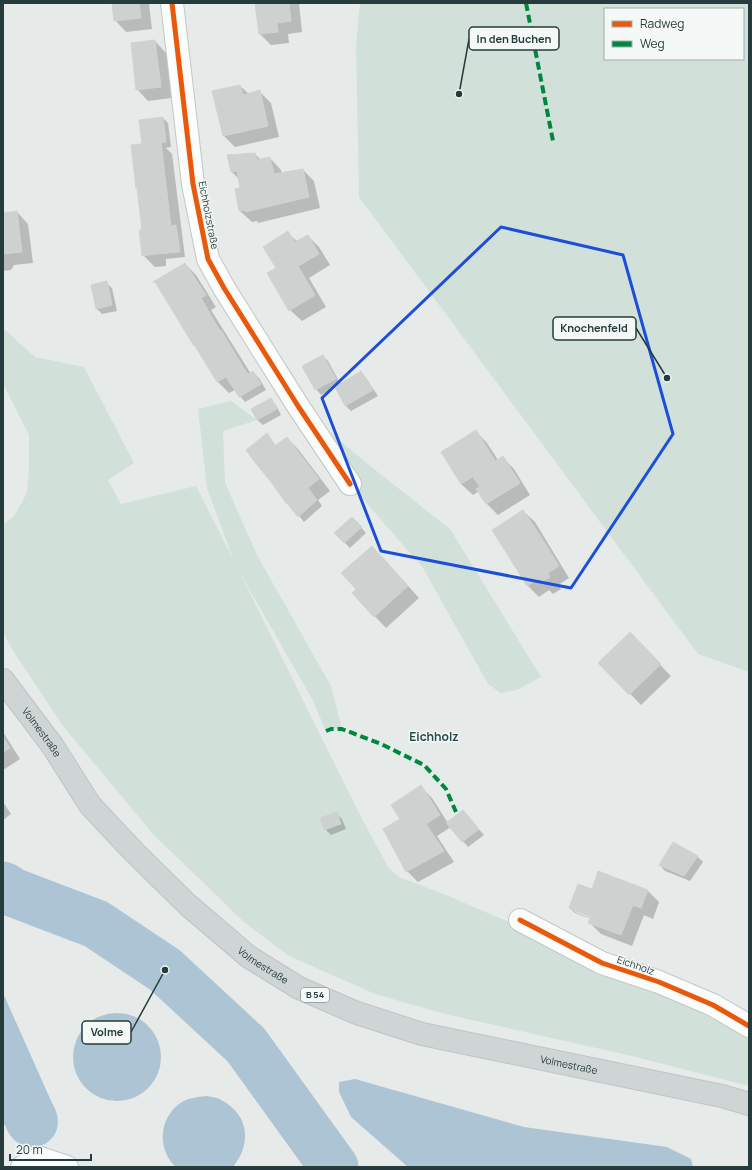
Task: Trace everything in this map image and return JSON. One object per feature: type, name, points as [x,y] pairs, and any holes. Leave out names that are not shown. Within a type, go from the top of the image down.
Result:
[{"type":"main road","name":"Volmestraße","points":[[3,680],[52,745],[90,805],[134,852],[188,904],[249,957],[299,988],[357,1013],[422,1034],[722,1096],[749,1104]]},
{"type":"street","name":"Eichholzstraße","points":[[172,3],[193,184],[208,259],[224,288],[298,406],[350,484]]},
{"type":"street","name":"Eichholz","points":[[520,920],[602,962],[659,982],[713,1005],[748,1025]]},
{"type":"street","points":[[22,1167],[40,1158],[67,1167]]},
{"type":"highlighted area","points":[[501,227],[623,255],[673,434],[571,588],[381,551],[322,398]]},
{"type":"shaded area","points":[[360,3],[749,3],[749,672],[698,654],[359,197],[356,46]]},
{"type":"shaded area","points":[[3,328],[35,357],[84,367],[134,463],[108,480],[121,504],[196,486],[233,559],[207,488],[198,409],[231,401],[257,420],[223,431],[225,483],[258,557],[331,686],[342,729],[331,729],[326,731],[312,699],[240,573],[359,813],[388,867],[399,877],[446,895],[674,993],[749,1032],[749,1086],[632,1056],[445,1014],[375,994],[289,956],[245,923],[154,835],[63,726],[12,649],[3,632],[3,525],[14,516],[27,493],[29,435],[3,384]]},
{"type":"shaded area","points":[[298,406],[369,465],[450,529],[541,677],[517,690],[501,693],[488,684],[423,568],[350,484]]},
{"type":"water","points":[[3,993],[57,1117],[57,1129],[52,1138],[43,1145],[33,1147],[22,1145],[12,1138],[5,1125],[3,1125]]},
{"type":"water","points":[[117,1013],[134,1017],[148,1026],[157,1040],[161,1057],[157,1074],[148,1088],[134,1097],[117,1101],[100,1097],[86,1088],[77,1074],[73,1057],[77,1040],[86,1026],[100,1017]]},
{"type":"water","points":[[355,1079],[524,1127],[667,1147],[691,1159],[693,1167],[408,1167],[351,1117],[339,1092],[339,1082]]},
{"type":"water","points":[[206,1096],[219,1099],[230,1106],[237,1113],[245,1130],[243,1149],[233,1167],[176,1167],[170,1160],[163,1144],[164,1126],[167,1118],[172,1110],[185,1100]]},
{"type":"building","points":[[112,3],[139,3],[141,18],[114,21]]},
{"type":"building","points":[[255,3],[289,3],[291,21],[277,23],[278,32],[259,34]]},
{"type":"building","points":[[155,40],[161,87],[136,90],[131,43]]},
{"type":"building","points":[[240,85],[243,95],[260,90],[268,126],[223,136],[212,91]]},
{"type":"building","points":[[163,117],[166,142],[142,144],[139,120]]},
{"type":"building","points":[[161,142],[166,184],[136,188],[131,145]]},
{"type":"building","points":[[255,153],[257,160],[270,157],[274,174],[303,169],[309,197],[245,212],[245,210],[239,211],[235,189],[240,188],[237,171],[231,172],[227,155]]},
{"type":"building","points":[[166,184],[171,227],[152,230],[156,254],[142,256],[139,230],[142,230],[137,188]]},
{"type":"building","points":[[17,211],[22,252],[3,254],[3,213]]},
{"type":"building","points":[[176,225],[180,252],[156,254],[152,230]]},
{"type":"building","points":[[288,231],[295,242],[308,235],[319,254],[298,266],[315,295],[289,311],[267,273],[276,268],[263,247]]},
{"type":"building","points":[[185,263],[206,295],[201,298],[220,331],[194,346],[155,282],[153,282]]},
{"type":"building","points":[[107,281],[112,305],[96,309],[91,285]]},
{"type":"building","points":[[221,330],[243,367],[217,382],[195,346]]},
{"type":"building","points":[[323,355],[336,379],[315,390],[302,366]]},
{"type":"building","points":[[243,367],[248,374],[253,371],[261,384],[239,397],[226,377]]},
{"type":"building","points":[[361,371],[373,390],[345,406],[335,387]]},
{"type":"building","points":[[271,398],[277,409],[257,420],[251,409]]},
{"type":"building","points":[[476,430],[496,462],[461,484],[441,452]]},
{"type":"building","points":[[267,433],[275,445],[254,461],[246,450]]},
{"type":"building","points":[[287,437],[303,458],[271,482],[254,461]]},
{"type":"building","points":[[503,456],[520,483],[486,504],[476,489],[480,487],[473,477]]},
{"type":"building","points":[[303,458],[319,479],[287,504],[271,482]]},
{"type":"building","points":[[308,488],[317,500],[298,517],[287,503]]},
{"type":"building","points":[[523,510],[536,529],[504,549],[492,530]]},
{"type":"building","points":[[352,517],[362,527],[344,543],[334,533]]},
{"type":"building","points":[[536,529],[559,566],[548,573],[550,577],[541,583],[538,579],[527,586],[504,549]]},
{"type":"building","points":[[372,546],[408,586],[374,617],[352,593],[356,589],[341,573]]},
{"type":"building","points":[[630,632],[661,664],[629,695],[598,663]]},
{"type":"building","points":[[3,737],[10,748],[3,752]]},
{"type":"building","points":[[421,785],[440,815],[426,824],[444,851],[406,872],[383,829],[400,819],[391,805]]},
{"type":"building","points":[[463,810],[479,829],[462,842],[446,823]]},
{"type":"building","points":[[337,812],[341,824],[324,830],[320,818]]},
{"type":"building","points":[[673,842],[698,856],[684,876],[659,865]]},
{"type":"building","points":[[598,871],[648,890],[641,908],[633,905],[621,935],[588,923],[600,892],[592,889]]},
{"type":"building","points":[[578,884],[600,892],[591,917],[569,908]]},
{"type":"waterway","points":[[3,886],[12,892],[96,924],[165,970],[246,1045],[334,1167]]},
{"type":"marked path","points":[[526,3],[553,141]]},
{"type":"marked path","points":[[326,731],[331,729],[342,729],[381,744],[424,765],[446,789],[456,812]]},
{"type":"cycle path","points":[[172,3],[193,184],[208,259],[224,288],[298,406],[350,484]]},
{"type":"cycle path","points":[[520,920],[602,963],[659,982],[713,1005],[749,1026]]},
{"type":"place","name":"In den Buchen","points":[[459,94]]},
{"type":"place","name":"Knochenfeld","points":[[667,378]]},
{"type":"place","name":"Volme","points":[[165,970]]},
{"type":"district","name":"Eichholz","points":[[434,737]]}]
